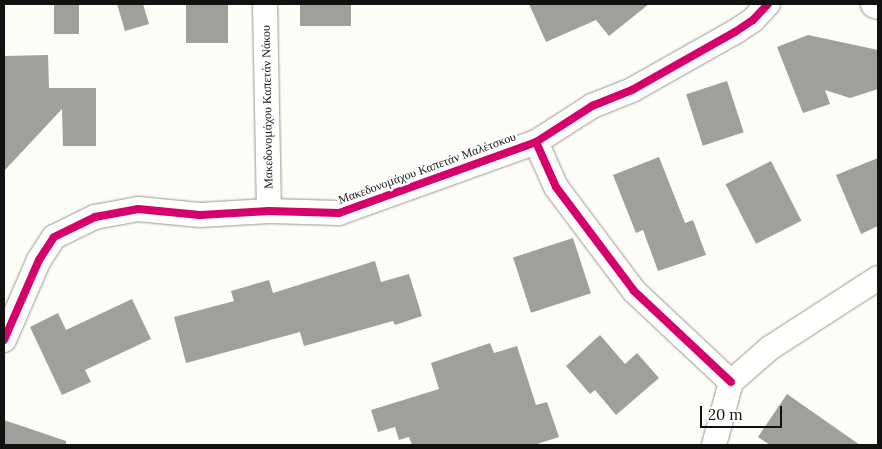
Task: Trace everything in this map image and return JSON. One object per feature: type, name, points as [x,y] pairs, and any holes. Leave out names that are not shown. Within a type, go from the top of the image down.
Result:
[{"type":"street","name":"Μακεδονομάχου Καπετάν Νάκου","points":[[265,4],[269,211]]},
{"type":"street","name":"Μακεδονομάχου Καπετάν Μαλέτσκου","points":[[4,340],[39,260],[54,237],[95,217],[138,209],[200,215],[269,211],[339,212],[536,142],[592,106],[632,90],[735,32],[753,20],[768,4]]},
{"type":"street","points":[[536,142],[556,187],[634,291],[730,382]]},
{"type":"street","points":[[714,445],[730,382],[770,348],[878,278]]},
{"type":"building","points":[[54,4],[79,4],[79,34],[54,34]]},
{"type":"building","points":[[117,4],[143,4],[149,24],[125,31]]},
{"type":"building","points":[[186,4],[228,4],[228,43],[186,43]]},
{"type":"building","points":[[300,4],[351,4],[351,26],[300,26]]},
{"type":"building","points":[[529,4],[649,4],[609,36],[596,20],[546,42]]},
{"type":"building","points":[[808,35],[878,50],[878,89],[850,98],[825,90],[830,104],[803,113],[777,47]]},
{"type":"building","points":[[48,55],[49,88],[96,88],[96,146],[63,146],[62,109],[4,171],[4,56]]},
{"type":"building","points":[[727,81],[744,132],[703,146],[686,94]]},
{"type":"building","points":[[659,157],[685,223],[693,220],[706,255],[658,271],[643,230],[636,233],[613,175]]},
{"type":"building","points":[[878,158],[878,226],[861,234],[836,175]]},
{"type":"building","points":[[771,161],[801,221],[756,244],[726,184]]},
{"type":"building","points":[[573,238],[591,293],[531,313],[513,257]]},
{"type":"building","points":[[375,261],[381,282],[409,274],[422,316],[395,325],[393,321],[304,346],[300,332],[186,363],[174,317],[234,301],[231,291],[269,280],[273,293]]},
{"type":"building","points":[[132,299],[151,339],[85,370],[91,382],[62,395],[30,327],[58,313],[66,330]]},
{"type":"building","points":[[600,335],[625,364],[637,353],[659,378],[616,415],[595,390],[590,394],[566,366]]},
{"type":"building","points":[[490,343],[494,353],[517,346],[536,405],[547,402],[559,437],[534,445],[412,445],[409,437],[399,440],[395,427],[378,432],[371,410],[439,389],[431,363]]},
{"type":"building","points":[[787,394],[860,445],[770,445],[758,437]]},
{"type":"building","points":[[4,420],[66,441],[66,445],[4,445]]},
{"type":"cycle path","points":[[4,340],[39,260],[54,237],[95,217],[138,209],[200,215],[269,211],[339,213],[536,142],[592,106],[632,90],[735,32],[753,20],[768,4]]},
{"type":"cycle path","points":[[536,142],[556,187],[634,291],[731,382]]}]
